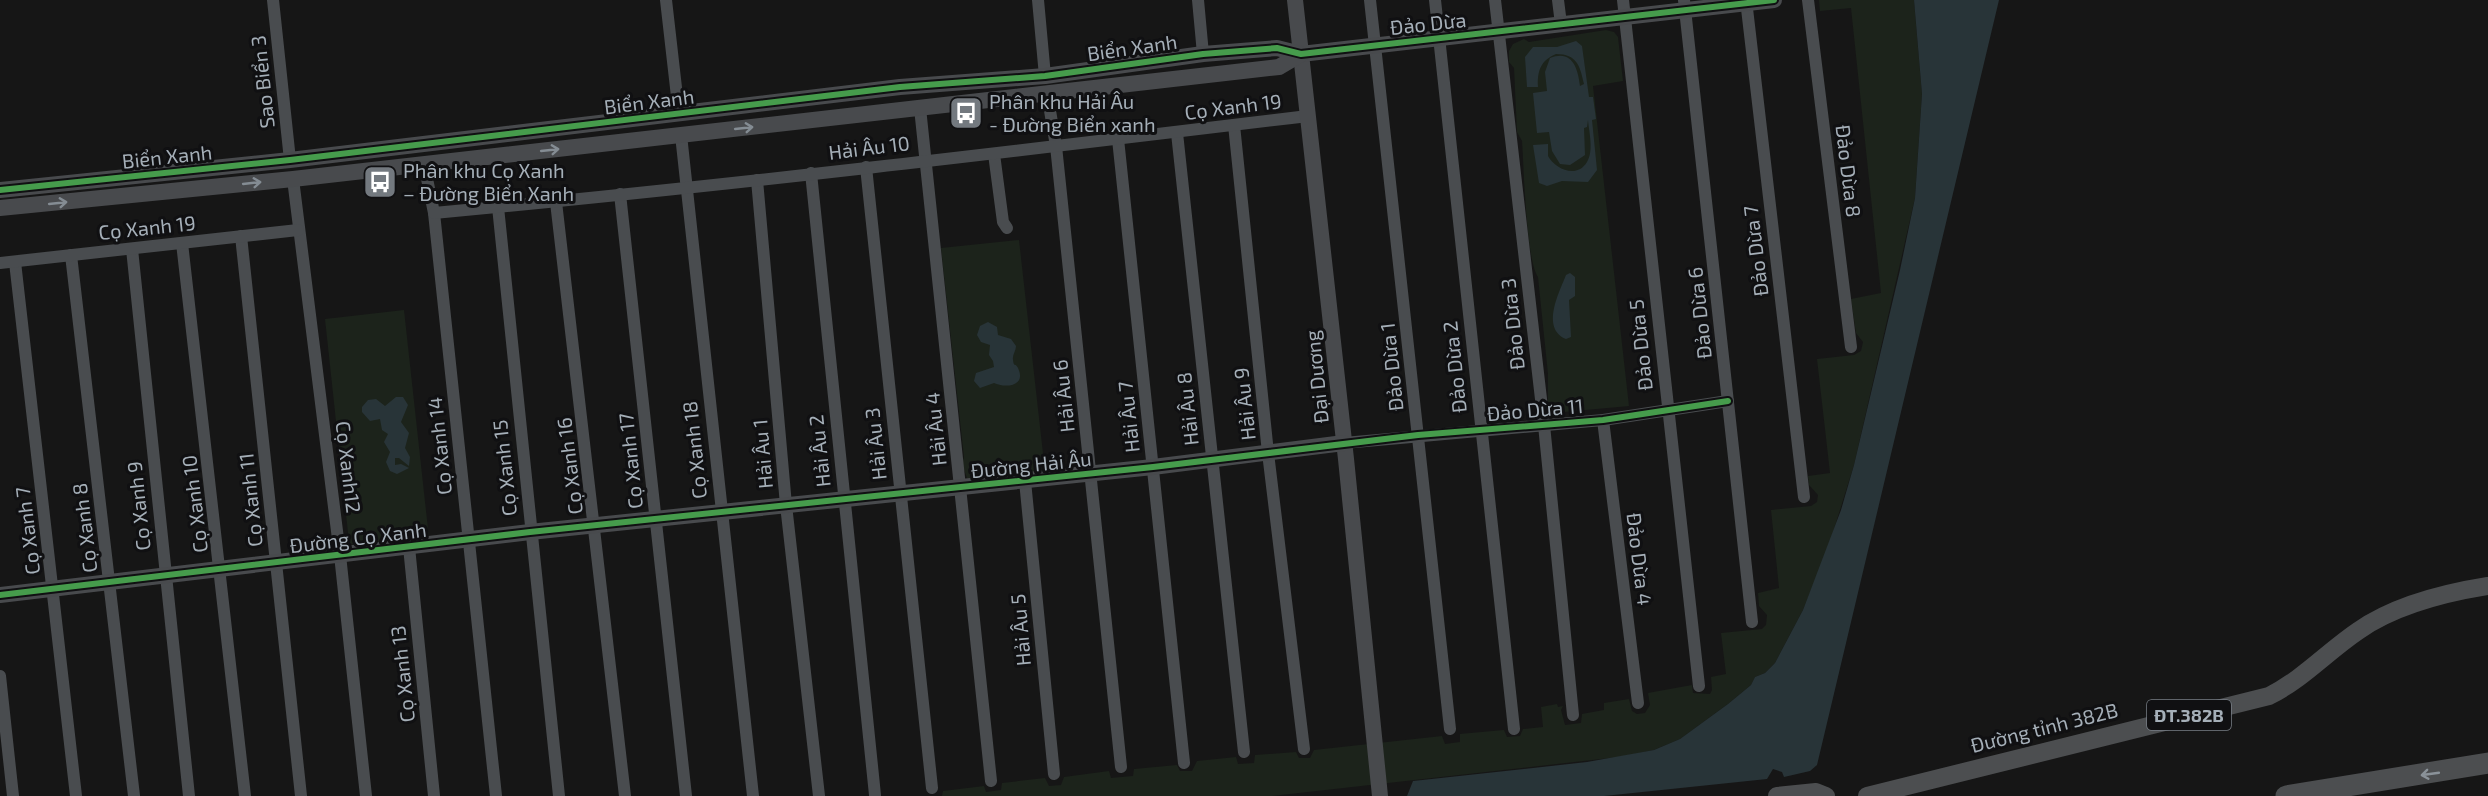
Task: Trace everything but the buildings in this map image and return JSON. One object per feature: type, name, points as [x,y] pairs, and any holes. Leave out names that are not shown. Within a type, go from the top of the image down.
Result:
[{"type":"highway","points":[[2286,796],[2488,763]]},
{"type":"main road","name":"Đường tỉnh 382B","points":[[1867,796],[2269,696],[2293,684],[2359,630],[2380,618],[2415,603],[2488,585]]},
{"type":"main road","points":[[1777,796],[1819,795]]},
{"type":"street","name":"Sao Biển 3","points":[[273,0],[290,160]]},
{"type":"street","points":[[666,0],[681,135]]},
{"type":"street","points":[[1038,0],[1047,93]]},
{"type":"street","points":[[1198,0],[1203,54]]},
{"type":"street","name":"Đại Dương","points":[[1295,0],[1344,443],[1379,791]]},
{"type":"street","name":"Đảo Dừa 1","points":[[1370,0],[1450,729]]},
{"type":"street","name":"Đảo Dừa 2","points":[[1435,0],[1514,729]]},
{"type":"street","name":"Đảo Dừa 3","points":[[1495,0],[1544,424],[1574,716]]},
{"type":"street","points":[[1558,0],[1561,24]]},
{"type":"street","name":"Đảo Dừa","points":[[1301,54],[1561,24],[1624,8],[1774,0]]},
{"type":"street","name":"Đảo Dừa 8","points":[[1808,0],[1851,347]]},
{"type":"street","name":"Đảo Dừa 7","points":[[1746,2],[1804,497]]},
{"type":"street","name":"Đảo Dừa 6","points":[[1685,5],[1752,622]]},
{"type":"street","name":"Đảo Dừa 5","points":[[1624,8],[1698,687]]},
{"type":"street","name":"Biển Xanh","points":[[0,190],[290,160],[900,87],[1045,76],[1203,54],[1277,48],[1301,54]]},
{"type":"street","name":"Biển Xanh","points":[[0,208],[293,179],[1279,67],[1301,54]]},
{"type":"street","name":"Hải Âu 6","points":[[1047,93],[1056,146],[1121,767]]},
{"type":"street","name":"Hải Âu 4","points":[[920,108],[991,781]]},
{"type":"street","name":"Cọ Xanh 19","points":[[1056,146],[1308,116]]},
{"type":"street","name":"Hải Âu 9","points":[[1234,125],[1268,453],[1304,749]]},
{"type":"street","name":"Hải Âu 8","points":[[1177,133],[1244,752]]},
{"type":"street","name":"Cọ Xanh 18","points":[[681,135],[720,511],[753,796]]},
{"type":"street","name":"Hải Âu 7","points":[[1118,139],[1184,763]]},
{"type":"street","name":"Hải Âu 10","points":[[686,187],[1056,146]]},
{"type":"street","points":[[994,154],[1003,222],[1007,228]]},
{"type":"street","points":[[290,160],[293,179]]},
{"type":"street","name":"Cọ Xanh 14","points":[[424,164],[434,213],[496,796]]},
{"type":"street","name":"Hải Âu 3","points":[[866,167],[932,788]]},
{"type":"street","name":"Hải Âu 2","points":[[811,174],[875,795]]},
{"type":"street","name":"Cọ Xanh12","points":[[293,179],[340,555],[366,796]]},
{"type":"street","name":"Hải Âu 1","points":[[757,180],[786,505],[819,796]]},
{"type":"street","points":[[434,213],[686,187]]},
{"type":"street","name":"Cọ Xanh 17","points":[[620,194],[686,796]]},
{"type":"street","name":"Cọ Xanh 16","points":[[556,202],[596,527],[625,796]]},
{"type":"street","name":"Cọ Xanh 15","points":[[498,207],[559,796]]},
{"type":"street","name":"Cọ Xanh 19","points":[[0,263],[298,230]]},
{"type":"street","name":"Cọ Xanh 11","points":[[241,236],[301,796]]},
{"type":"street","name":"Cọ Xanh 10","points":[[182,243],[221,569],[245,796]]},
{"type":"street","name":"Cọ Xanh 9","points":[[132,249],[189,796]]},
{"type":"street","name":"Cọ Xanh 8","points":[[71,255],[134,796]]},
{"type":"street","name":"Cọ Xanh 7","points":[[15,262],[76,796]]},
{"type":"street","name":"Đảo Dừa 11","points":[[1344,443],[1603,420],[1728,401]]},
{"type":"street","name":"Đảo Dừa 4","points":[[1603,420],[1638,703]]},
{"type":"street","name":"Đường Hải Âu","points":[[720,511],[1090,474],[1344,443]]},
{"type":"street","name":"Hải Âu 5","points":[[1025,481],[1054,774]]},
{"type":"street","name":"Đường Cọ Xanh","points":[[0,595],[720,511]]},
{"type":"street","name":"Cọ Xanh 13","points":[[409,548],[434,796]]},
{"type":"street","points":[[0,676],[13,796]]},
{"type":"shaded area","points":[[1819,0],[1914,0],[1922,94],[1915,198],[1854,465],[1829,545],[1803,610],[1775,663],[1765,673],[1755,677],[1751,685],[1680,739],[1654,750],[1619,757],[1272,796],[942,796],[943,791],[984,786],[986,792],[1001,790],[1002,783],[1045,778],[1049,786],[1061,785],[1064,777],[1109,771],[1111,778],[1133,776],[1134,769],[1177,765],[1180,771],[1192,771],[1197,761],[1236,757],[1238,764],[1254,763],[1255,755],[1296,752],[1299,758],[1310,758],[1314,750],[1442,736],[1445,744],[1460,742],[1460,734],[1504,730],[1507,737],[1520,736],[1523,729],[1543,727],[1541,707],[1557,704],[1558,707],[1563,706],[1561,710],[1565,725],[1581,723],[1582,714],[1604,710],[1604,703],[1629,699],[1632,711],[1637,714],[1645,713],[1650,705],[1648,693],[1692,685],[1693,693],[1710,694],[1711,677],[1726,674],[1721,633],[1762,629],[1766,625],[1767,615],[1759,606],[1758,593],[1779,588],[1771,510],[1811,506],[1817,502],[1818,495],[1809,485],[1808,476],[1830,473],[1817,359],[1854,355],[1861,351],[1863,342],[1856,333],[1851,299],[1881,293],[1851,8],[1820,11]]},
{"type":"shaded area","points":[[1914,0],[1999,0],[1817,765],[1810,771],[1784,777],[1782,772],[1773,769],[1767,779],[1604,796],[1407,796],[1413,781],[1587,762],[1654,750],[1680,739],[1728,704],[1751,685],[1755,677],[1765,673],[1775,663],[1803,610],[1841,510],[1854,465],[1900,270],[1915,198],[1922,94]]},
{"type":"shaded area","points":[[1606,30],[1614,32],[1618,37],[1623,81],[1593,86],[1629,406],[1552,413],[1548,408],[1548,374],[1538,277],[1528,234],[1522,141],[1517,132],[1514,68],[1509,62],[1509,51],[1513,44],[1524,39],[1529,42]]},
{"type":"shaded area","points":[[1576,41],[1582,46],[1589,97],[1593,97],[1596,119],[1592,120],[1597,170],[1588,182],[1562,181],[1547,186],[1539,183],[1533,145],[1548,144],[1548,156],[1551,161],[1566,170],[1578,170],[1589,158],[1588,120],[1587,127],[1584,128],[1585,155],[1570,165],[1560,164],[1552,151],[1549,132],[1537,133],[1533,93],[1547,91],[1545,72],[1550,58],[1558,56],[1569,58],[1578,73],[1580,86],[1584,84],[1576,62],[1569,56],[1556,54],[1547,59],[1543,63],[1538,76],[1538,87],[1527,87],[1525,57],[1533,47],[1557,47]]},
{"type":"shaded area","points":[[1019,240],[1045,471],[971,479],[967,478],[962,464],[964,457],[941,248]]},
{"type":"shaded area","points":[[1570,273],[1575,277],[1575,296],[1569,300],[1571,337],[1566,339],[1558,334],[1553,318],[1560,290],[1566,275]]},
{"type":"shaded area","points":[[404,310],[429,538],[355,546],[349,542],[325,319]]},
{"type":"shaded area","points":[[988,322],[997,327],[998,335],[1011,339],[1016,346],[1013,360],[1020,374],[1019,379],[1013,385],[994,383],[980,388],[974,381],[976,373],[994,367],[989,355],[990,345],[981,342],[977,335],[980,326]]},
{"type":"shaded area","points":[[396,397],[403,397],[408,405],[401,422],[409,433],[405,448],[410,457],[409,466],[399,458],[395,458],[395,465],[401,464],[409,468],[397,474],[390,471],[386,462],[390,452],[384,442],[388,434],[382,430],[380,419],[370,421],[362,412],[362,407],[368,400],[376,399],[385,406]]},
{"type":"cycle path","points":[[0,190],[290,160],[900,87],[1045,76],[1203,54],[1277,48],[1301,54],[1774,0]]},
{"type":"cycle path","points":[[0,595],[530,532],[1153,467],[1418,435],[1603,420],[1728,401]]},
{"type":"place","name":"Phân khu Hải Âu - Đường Biển xanh","points":[[966,113]]},
{"type":"place","name":"Phân khu Cọ Xanh – Đường Biển Xanh","points":[[380,182]]}]
